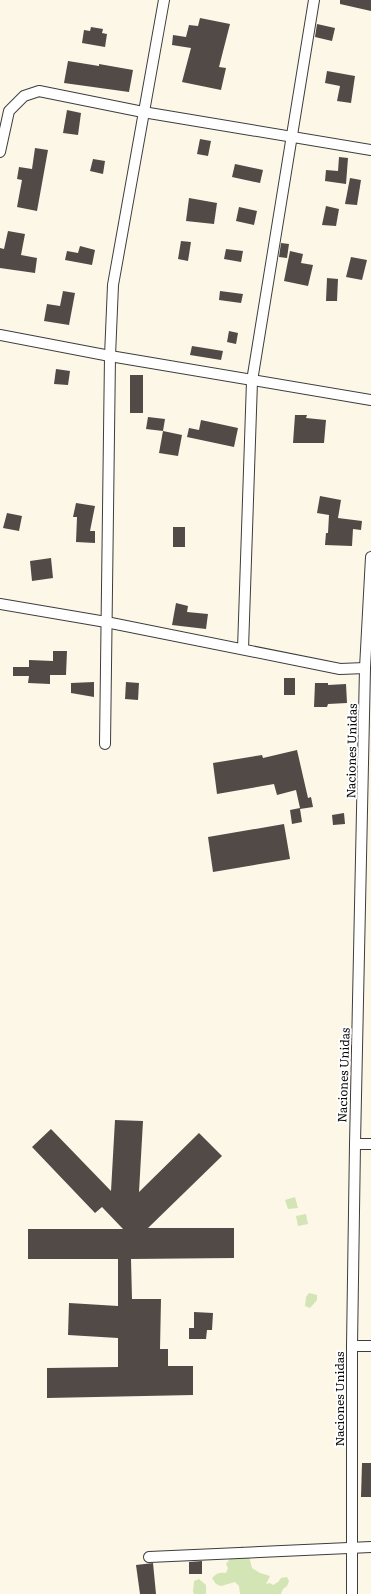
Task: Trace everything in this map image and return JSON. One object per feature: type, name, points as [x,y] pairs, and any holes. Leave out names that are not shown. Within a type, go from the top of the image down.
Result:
[{"type":"street","points":[[105,744],[110,356],[113,285],[164,0]]},
{"type":"street","points":[[243,649],[252,381],[314,0]]},
{"type":"street","points":[[0,152],[9,111],[24,96],[39,91],[143,112],[371,150]]},
{"type":"street","points":[[0,335],[252,381],[371,400]]},
{"type":"street","name":"Naciones Unidas","points":[[352,1594],[354,1144],[367,834],[365,668],[369,631],[371,557]]},
{"type":"street","points":[[0,604],[106,622],[340,669],[365,668]]},
{"type":"street","points":[[354,1144],[371,1144]]},
{"type":"street","points":[[352,1346],[371,1346]]},
{"type":"street","points":[[149,1557],[352,1546],[371,1547]]},
{"type":"green space","points":[[295,1197],[298,1208],[288,1209],[285,1200]]},
{"type":"green space","points":[[306,1214],[308,1224],[298,1226],[296,1216]]},
{"type":"green space","points":[[309,1293],[317,1295],[317,1300],[310,1308],[305,1306],[306,1297]]},
{"type":"green space","points":[[242,1546],[247,1549],[252,1568],[260,1573],[270,1576],[266,1584],[270,1583],[273,1585],[281,1578],[287,1577],[289,1581],[281,1594],[240,1594],[239,1586],[235,1582],[221,1586],[216,1584],[212,1578],[218,1573],[226,1573],[228,1568],[226,1564],[229,1560],[229,1555]]},
{"type":"green space","points":[[199,1579],[206,1585],[206,1594],[194,1594],[193,1592],[194,1581]]},
{"type":"building","points":[[340,0],[371,0],[371,11],[340,4]]},
{"type":"building","points":[[200,18],[230,24],[219,67],[226,68],[221,90],[182,82],[191,48],[172,45],[173,35],[186,37],[189,25],[198,26]]},
{"type":"building","points":[[317,24],[335,28],[332,41],[315,37]]},
{"type":"building","points":[[91,27],[103,29],[102,33],[107,34],[105,47],[82,43],[84,30],[90,31]]},
{"type":"building","points":[[68,61],[99,66],[99,64],[133,70],[129,92],[64,83]]},
{"type":"building","points":[[327,71],[355,76],[351,103],[337,101],[340,86],[325,83]]},
{"type":"building","points":[[67,110],[81,113],[78,135],[63,133]]},
{"type":"building","points":[[200,139],[211,141],[208,156],[197,154]]},
{"type":"building","points":[[35,148],[48,150],[37,211],[17,207],[22,180],[17,179],[19,167],[32,169]]},
{"type":"building","points":[[339,157],[348,158],[346,184],[325,181],[326,170],[338,171]]},
{"type":"building","points":[[93,159],[105,161],[103,174],[90,171]]},
{"type":"building","points":[[235,164],[263,170],[260,183],[232,177]]},
{"type":"building","points":[[350,178],[361,180],[357,205],[345,204]]},
{"type":"building","points":[[189,198],[217,203],[214,224],[186,221]]},
{"type":"building","points":[[326,206],[339,209],[336,226],[322,225]]},
{"type":"building","points":[[239,207],[257,211],[254,225],[236,221]]},
{"type":"building","points":[[8,231],[25,234],[21,255],[37,258],[35,273],[0,268],[0,248],[4,249]]},
{"type":"building","points":[[181,241],[191,242],[188,261],[178,259]]},
{"type":"building","points":[[281,243],[289,244],[287,258],[279,257]]},
{"type":"building","points":[[80,246],[95,250],[92,265],[65,260],[67,251],[78,253]]},
{"type":"building","points":[[226,249],[243,251],[241,262],[224,259]]},
{"type":"building","points":[[290,251],[303,254],[301,263],[313,265],[308,286],[284,281]]},
{"type":"building","points":[[351,257],[367,260],[362,280],[346,277]]},
{"type":"building","points":[[327,278],[338,279],[337,301],[326,301]]},
{"type":"building","points":[[63,291],[75,293],[69,325],[44,321],[47,304],[60,306]]},
{"type":"building","points":[[220,291],[243,294],[241,303],[219,300]]},
{"type":"building","points":[[229,331],[238,333],[236,344],[227,342]]},
{"type":"building","points":[[192,346],[223,351],[221,360],[190,355]]},
{"type":"building","points":[[56,369],[70,371],[68,385],[54,384]]},
{"type":"building","points":[[130,375],[143,375],[143,413],[130,413]]},
{"type":"building","points":[[295,415],[307,415],[306,418],[326,420],[324,443],[293,443]]},
{"type":"building","points":[[148,417],[165,419],[163,431],[146,429]]},
{"type":"building","points":[[201,420],[238,428],[234,447],[187,437],[189,428],[199,430]]},
{"type":"building","points":[[163,431],[182,435],[178,456],[159,453]]},
{"type":"building","points":[[320,496],[341,500],[338,518],[362,521],[361,530],[353,529],[352,546],[325,545],[326,533],[328,533],[329,515],[317,513]]},
{"type":"building","points":[[76,503],[95,506],[90,531],[95,531],[95,543],[76,542],[77,517],[73,517]]},
{"type":"building","points":[[7,513],[22,516],[19,531],[3,528]]},
{"type":"building","points":[[173,527],[185,527],[185,547],[173,547]]},
{"type":"building","points":[[51,558],[53,578],[32,581],[30,561]]},
{"type":"building","points":[[176,603],[188,606],[187,612],[208,614],[206,629],[172,625]]},
{"type":"building","points":[[53,651],[67,651],[66,675],[50,675],[50,684],[28,683],[29,676],[13,676],[13,667],[29,667],[29,660],[53,661]]},
{"type":"building","points":[[284,678],[295,678],[295,695],[284,695]]},
{"type":"building","points":[[94,682],[94,697],[71,693],[71,683]]},
{"type":"building","points":[[126,682],[139,683],[138,700],[125,699]]},
{"type":"building","points":[[315,683],[328,683],[328,685],[346,684],[347,703],[328,704],[327,707],[314,707]]},
{"type":"building","points":[[297,750],[308,798],[311,797],[313,807],[300,809],[302,822],[292,824],[290,810],[300,808],[296,790],[277,795],[274,784],[217,794],[213,763],[262,755],[263,758]]},
{"type":"building","points":[[344,813],[345,824],[333,825],[332,815]]},
{"type":"building","points":[[284,824],[290,859],[213,872],[208,837]]},
{"type":"building","points":[[115,1120],[143,1121],[139,1192],[199,1133],[222,1156],[148,1228],[234,1228],[234,1258],[131,1259],[132,1299],[161,1299],[160,1349],[168,1349],[168,1366],[193,1366],[193,1395],[47,1398],[47,1368],[118,1367],[118,1338],[68,1335],[69,1303],[118,1306],[118,1259],[28,1259],[28,1229],[123,1229],[102,1207],[95,1213],[32,1147],[51,1129],[111,1191]]},
{"type":"building","points":[[194,1312],[213,1313],[212,1330],[207,1330],[206,1339],[189,1339],[189,1328],[194,1328]]},
{"type":"building","points":[[362,1463],[371,1463],[371,1497],[361,1497]]},
{"type":"building","points":[[202,1561],[202,1574],[189,1574],[189,1562]]},
{"type":"building","points":[[153,1563],[156,1594],[140,1594],[136,1565]]}]
